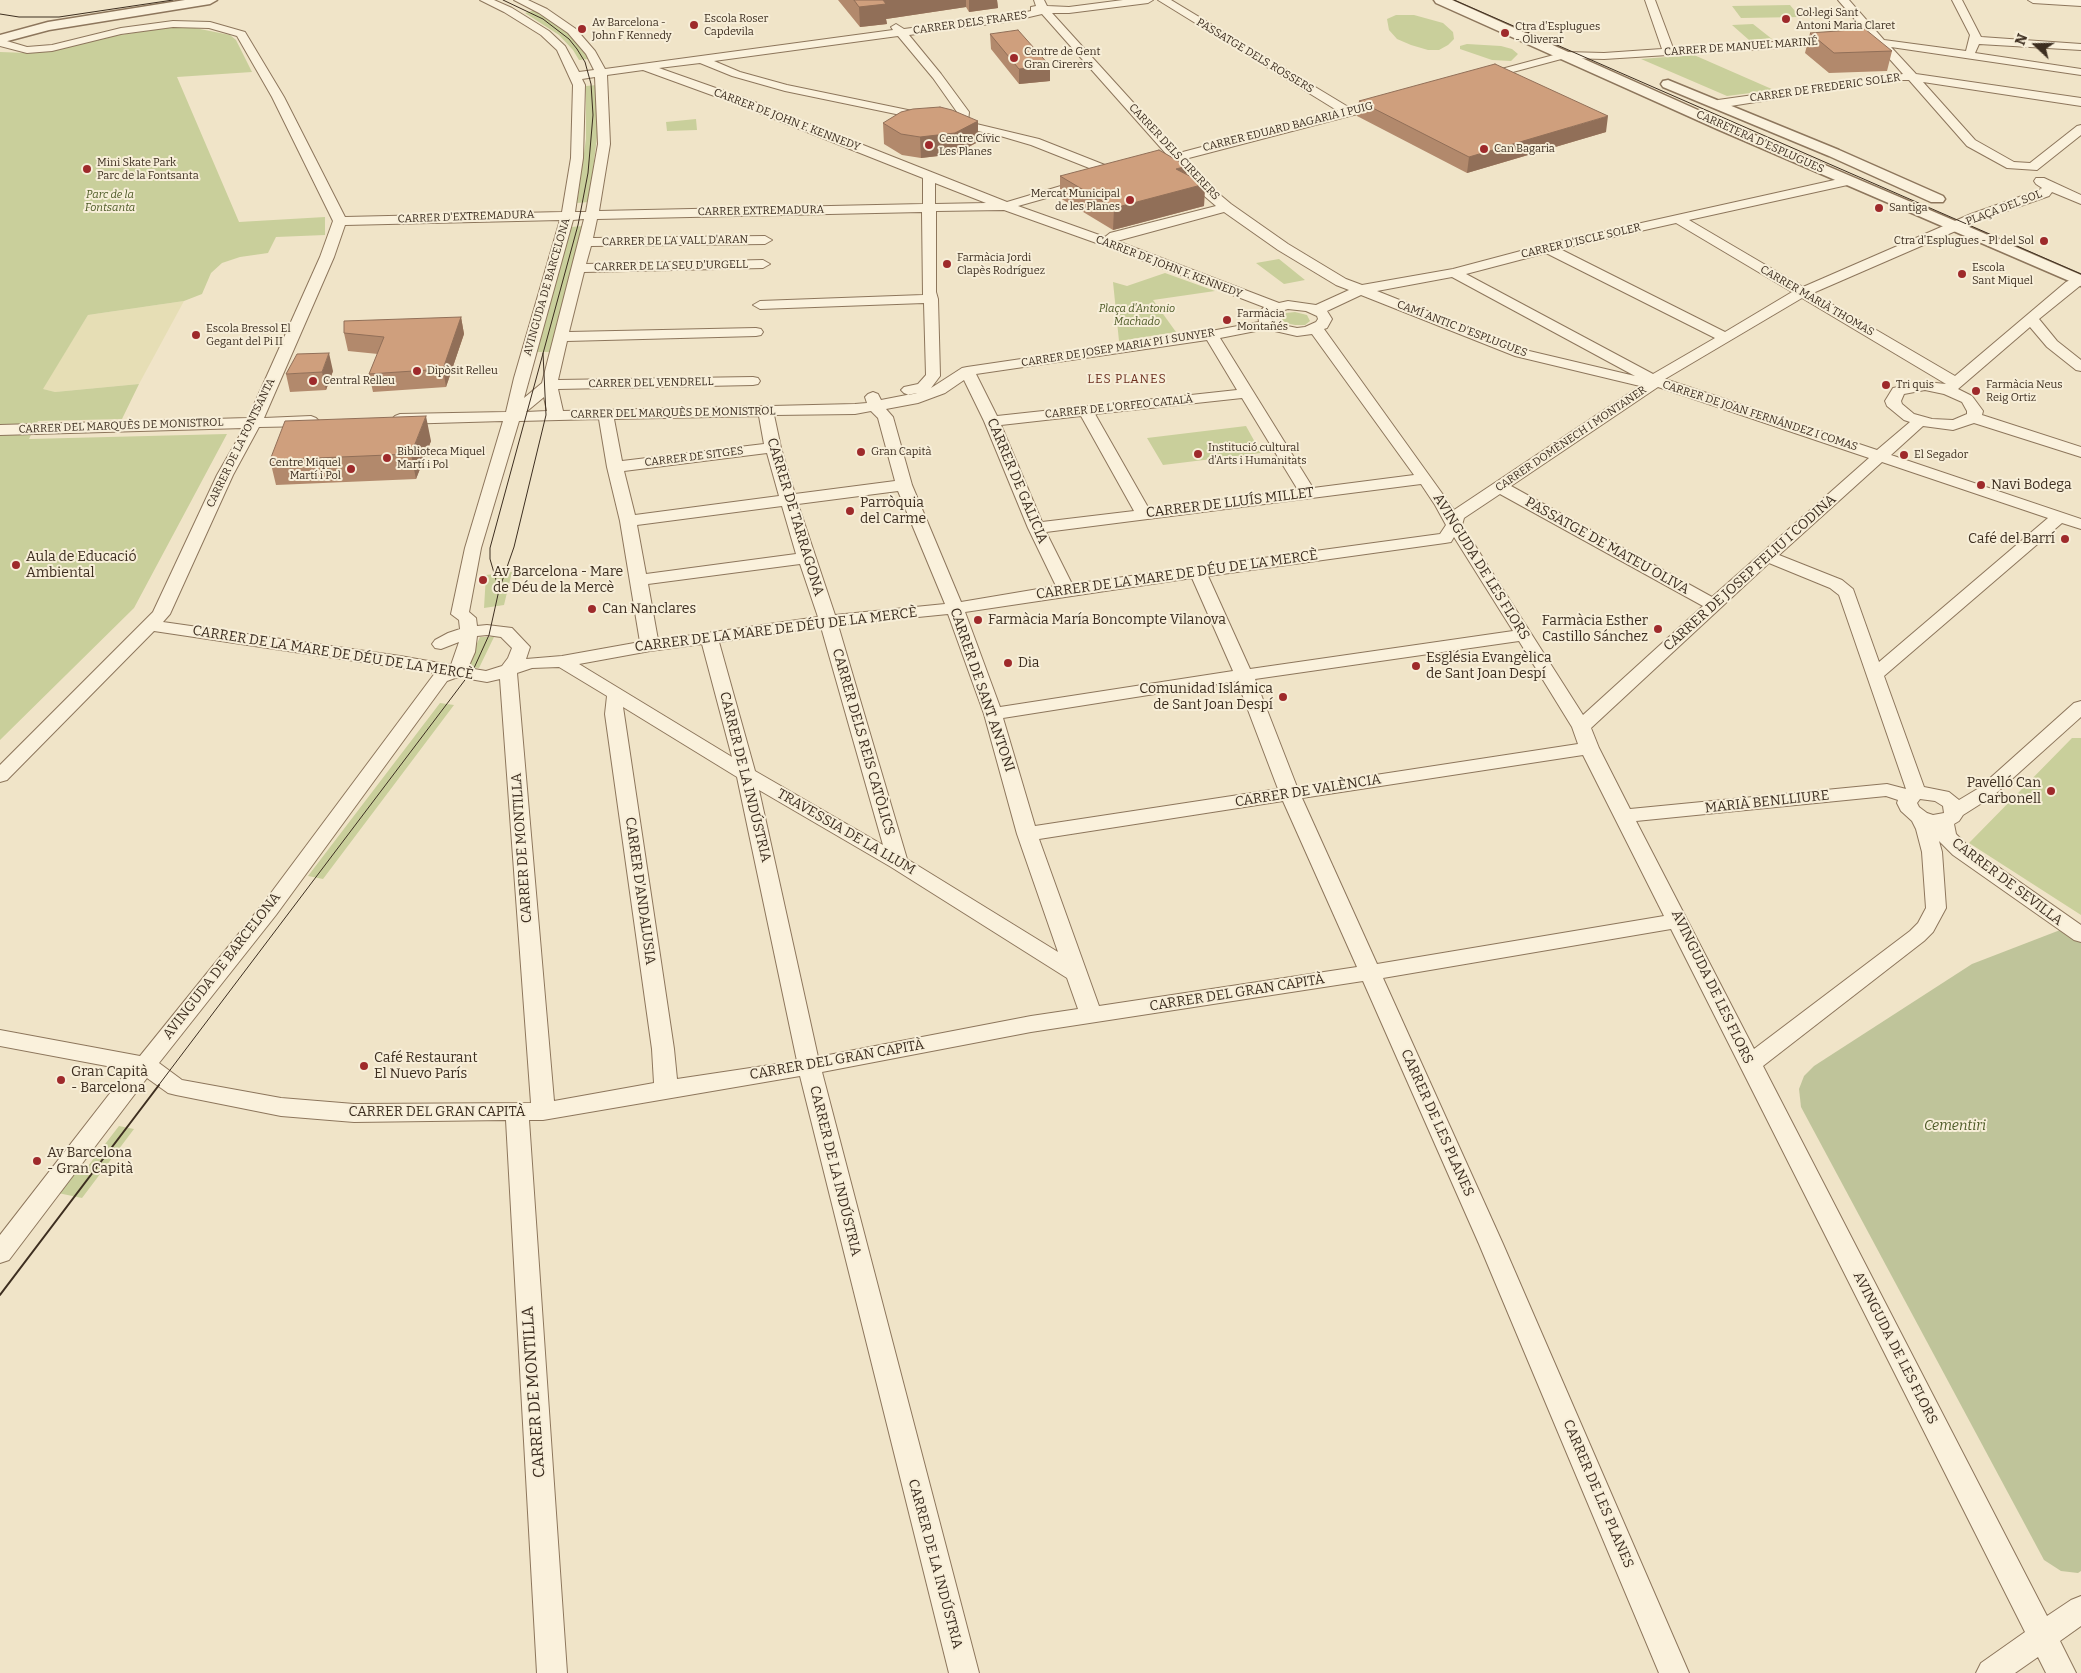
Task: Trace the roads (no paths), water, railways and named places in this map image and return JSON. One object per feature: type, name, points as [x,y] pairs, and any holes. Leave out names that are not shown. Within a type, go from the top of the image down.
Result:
[{"type":"street","points":[[0,40],[48,26],[210,0]]},
{"type":"street","name":"AVINGUDA DE BARCELONA","points":[[445,672],[441,644],[450,619],[460,614],[473,548],[513,415],[521,378],[568,214],[577,158],[579,85],[570,63],[560,48],[545,33],[508,10],[485,0]]},
{"type":"street","name":"AVINGUDA DE BARCELONA","points":[[518,0],[543,11],[572,31],[591,53],[601,73],[605,140],[592,214],[550,385],[556,414]]},
{"type":"street","name":"CARRER DELS FRARES","points":[[575,76],[899,30],[1012,18],[1034,14],[1041,4],[1069,10],[1148,0]]},
{"type":"street","name":"PASSATGE DELS ROSSERS","points":[[1163,0],[1348,112]]},
{"type":"street","name":"CARRETERA D'ESPLUGUES","points":[[1441,0],[1566,47],[1848,181],[1957,214],[1976,217],[1993,224]]},
{"type":"street","points":[[1650,0],[1668,51]]},
{"type":"street","points":[[1843,0],[1878,42],[1971,143],[2011,165],[2033,167],[2078,135]]},
{"type":"street","points":[[1957,0],[1976,35],[1976,40],[1969,55]]},
{"type":"street","points":[[2033,0],[2081,3]]},
{"type":"street","name":"CARRER DELS CIRERERS","points":[[1041,4],[1207,191],[1226,207],[1283,247],[1341,282],[1360,290]]},
{"type":"street","points":[[0,40],[7,34],[8,24],[48,26]]},
{"type":"street","points":[[0,40],[14,47],[27,50],[52,48],[121,31],[173,24],[210,25],[241,34],[278,97],[340,221]]},
{"type":"street","points":[[899,30],[963,112],[962,124]]},
{"type":"street","points":[[1976,40],[2081,47]]},
{"type":"street","name":"CARRER DE MANUEL MARINÉ","points":[[1604,56],[1842,41],[1878,42],[2081,72]]},
{"type":"street","points":[[0,48],[14,47]]},
{"type":"street","points":[[1469,80],[1566,47]]},
{"type":"street","name":"CARRETERA D'ESPLUGUES","points":[[1566,47],[1604,56],[1638,71]]},
{"type":"street","points":[[700,59],[736,74],[786,88],[962,124],[1035,142],[1116,174]]},
{"type":"street","name":"CARRER DE JOHN F. KENNEDY","points":[[644,67],[743,102],[928,176],[1276,307]]},
{"type":"street","name":"CARRER DE FREDERIC SOLER","points":[[1718,104],[1894,77],[1910,77],[2081,102]]},
{"type":"street","name":"CARRETERA D'ESPLUGUES","points":[[1656,79],[1718,104],[1957,214],[2080,280]]},
{"type":"street","name":"CARRER EDUARD BAGARIA I PUIG","points":[[1006,206],[1176,156],[1394,100]]},
{"type":"street","points":[[2033,167],[2031,170],[2035,177],[2050,187],[2081,200]]},
{"type":"street","points":[[874,402],[882,393],[923,388],[933,376],[931,299],[928,292],[930,208],[928,176]]},
{"type":"street","name":"CARRER D'ISCLE SOLER","points":[[1317,310],[1360,290],[1454,273],[1547,248],[1848,181]]},
{"type":"street","name":"PLAÇA DEL SOL","points":[[1976,217],[2044,193],[2050,187]]},
{"type":"street","name":"CARRER EXTREMADURA","points":[[592,214],[1006,206]]},
{"type":"street","points":[[1107,242],[1115,236],[1226,207]]},
{"type":"street","name":"CARRER D'EXTREMADURA","points":[[340,221],[592,214]]},
{"type":"street","name":"CARRER DOMÈNECH I MONTANER","points":[[1405,543],[1445,538],[1454,524],[1456,516],[1653,383],[1725,337],[1801,293],[1957,214]]},
{"type":"street","name":"CARRER MARIÀ THOMAS","points":[[1678,220],[1952,386],[1973,405],[1976,410],[1972,418]]},
{"type":"street","name":"CARRER DE LA FONTSANTA","points":[[0,776],[160,614],[225,475],[254,423],[327,257],[340,221]]},
{"type":"street","name":"CARRER DE LA VALL D'ARAN","points":[[584,242],[765,240]]},
{"type":"street","points":[[1547,248],[1725,337]]},
{"type":"street","name":"CARRER DE LA SEU D'URGELL","points":[[578,268],[763,264]]},
{"type":"street","name":"CARRER DE JOAN FERNÁNDEZ I COMAS","points":[[1454,273],[1653,383],[1880,456],[2081,524]]},
{"type":"street","points":[[2080,280],[1952,386],[1914,386],[1898,391],[1893,400],[1895,406],[1909,417],[1920,421],[1954,425],[1972,418],[2081,452]]},
{"type":"street","name":"CAMÍ ANTIC D'ESPLUGUES","points":[[1360,290],[1520,353],[1653,383]]},
{"type":"street","points":[[760,305],[931,299]]},
{"type":"street","points":[[1298,305],[1317,310],[1324,319],[1322,325],[1308,331],[1287,332],[1268,324],[1264,319],[1265,314],[1276,307],[1298,305]]},
{"type":"street","points":[[2032,320],[2052,344],[2081,367]]},
{"type":"street","name":"CARRER DE JOSEP MARIA PI I SUNYER","points":[[967,371],[1211,335],[1268,324]]},
{"type":"street","name":"AVINGUDA DE LES FLORS","points":[[1316,329],[1443,504],[1581,727],[1750,1064],[2061,1673]]},
{"type":"street","points":[[562,337],[756,332]]},
{"type":"street","points":[[1211,335],[1308,493]]},
{"type":"street","points":[[874,402],[913,400],[940,390],[967,371]]},
{"type":"street","name":"CARRER DE GALICIA","points":[[967,371],[992,421],[1036,528],[1066,590]]},
{"type":"street","name":"CARRER DEL VENDRELL","points":[[550,385],[753,381]]},
{"type":"street","points":[[513,415],[550,385]]},
{"type":"street","name":"CARRER DE L'ORFEO CATALÀ","points":[[992,421],[1247,392]]},
{"type":"street","name":"CARRER DEL MARQUÈS DE MONISTROL","points":[[380,419],[556,414],[606,415],[855,410],[874,402]]},
{"type":"street","name":"CARRER DE SANT ANTONI","points":[[874,402],[885,417],[904,485],[954,608],[993,714],[1027,834],[1091,1015]]},
{"type":"street","name":"CARRER DE TARRAGONA","points":[[766,411],[772,448],[828,622]]},
{"type":"street","points":[[1086,411],[1144,514]]},
{"type":"street","points":[[606,415],[615,467],[628,521],[650,646]]},
{"type":"street","name":"CARRER DEL MARQUÈS DE MONISTROL","points":[[0,430],[330,420]]},
{"type":"street","name":"CARRER DE JOSEP FELIU I CODINA","points":[[1581,727],[1767,556],[1920,421]]},
{"type":"street","name":"CARRER DE SITGES","points":[[615,467],[772,448]]},
{"type":"street","name":"CARRER DE LLUÍS MILLET","points":[[1036,528],[1424,479]]},
{"type":"street","points":[[628,521],[904,485]]},
{"type":"street","name":"PASSATGE DE MATEU OLIVA","points":[[1500,487],[1714,605]]},
{"type":"street","points":[[1876,675],[2059,517]]},
{"type":"street","name":"CARRER DE LA MARE DE DÉU DE LA MERCÈ","points":[[150,625],[487,677],[530,663],[562,661],[650,646],[828,622],[954,608],[1066,590],[1405,543]]},
{"type":"street","points":[[1767,556],[1843,588],[1848,593],[1876,675],[1913,795]]},
{"type":"street","points":[[639,580],[806,558]]},
{"type":"street","name":"CARRER DE LES PLANES","points":[[1198,573],[1244,675],[1290,794],[1491,1244],[1674,1673]]},
{"type":"street","points":[[460,614],[468,618],[469,632]]},
{"type":"street","name":"CARRER DELS REIS CATÒLICS","points":[[828,622],[898,862]]},
{"type":"street","points":[[441,644],[469,632],[487,630],[506,632],[521,647],[520,653],[508,670]]},
{"type":"street","name":"AVINGUDA DE BARCELONA","points":[[0,1253],[174,1027],[268,910],[445,672],[466,652],[469,632]]},
{"type":"street","points":[[993,714],[1244,675],[1524,635]]},
{"type":"street","name":"CARRER DE LA INDÚSTRIA","points":[[710,638],[746,774],[810,1066],[902,1438],[964,1673]]},
{"type":"street","name":"TRAVESSIA DE LA LLUM","points":[[562,661],[746,774],[898,862],[1077,974]]},
{"type":"street","name":"CARRER DE MONTILLA","points":[[508,670],[543,1111]]},
{"type":"street","name":"CARRER D'ANDALUSIA","points":[[617,694],[614,701],[614,714],[663,1048],[666,1089]]},
{"type":"street","points":[[1950,816],[1951,803],[1942,796],[1929,792],[1913,795],[1907,804],[1911,811],[1920,817],[1932,821],[1950,816],[1986,792],[2081,707]]},
{"type":"street","name":"CARRER DE VALÈNCIA","points":[[1027,834],[1590,748]]},
{"type":"street","name":"MARIÀ BENLLIURE","points":[[1625,816],[1887,790],[1913,795]]},
{"type":"street","name":"CARRER DE SEVILLA","points":[[1950,816],[1946,836],[1960,850],[2081,936]]},
{"type":"street","points":[[1750,1064],[1917,936],[1926,927],[1936,908],[1936,891],[1932,852],[1926,829],[1920,817]]},
{"type":"street","name":"CARRER DEL GRAN CAPITÀ","points":[[0,1038],[146,1065],[176,1087],[281,1107],[354,1113],[543,1111],[810,1066],[1030,1024],[1369,973],[1679,921]]},
{"type":"street","name":"CARRER DE MONTILLA","points":[[517,1111],[552,1673]]},
{"type":"street","points":[[1991,1673],[2081,1609]]},
{"type":"tram line","points":[[0,14],[19,17],[59,17],[173,0]]},
{"type":"tram line","points":[[503,0],[543,19],[569,39],[585,62],[591,84],[593,115],[588,173],[578,225],[543,353]]},
{"type":"tram line","points":[[1454,0],[2081,274]]},
{"type":"tram line","points":[[499,590],[490,559],[490,548],[543,353]]},
{"type":"tram line","points":[[499,590],[514,547],[546,415],[543,353]]},
{"type":"tram line","points":[[158,1086],[474,668],[489,635],[499,590]]},
{"type":"tram line","points":[[0,1295],[159,1085]]},
{"type":"place","name":"Col·legi Sant Antoni Maria Claret","points":[[1786,19]]},
{"type":"place","name":"Escola Roser Capdevila","points":[[694,25]]},
{"type":"place","name":"Av Barcelona - John F Kennedy","points":[[582,29]]},
{"type":"place","name":"Ctra d'Esplugues - Oliverar","points":[[1505,33]]},
{"type":"place","name":"Centre de Gent Gran Cirerers","points":[[1014,58]]},
{"type":"place","name":"Centre Cívic Les Planes","points":[[929,145]]},
{"type":"place","name":"Can Bagaria","points":[[1484,149]]},
{"type":"place","name":"Mini Skate Park Parc de la Fontsanta","points":[[87,169]]},
{"type":"place","name":"Mercat Municipal de les Planes","points":[[1130,200]]},
{"type":"place","name":"Santiga","points":[[1879,208]]},
{"type":"place","name":"Ctra d'Esplugues - Pl del Sol","points":[[2044,241]]},
{"type":"place","name":"Farmàcia Jordi Clapès Rodríguez","points":[[947,264]]},
{"type":"place","name":"Escola Sant Miquel","points":[[1962,274]]},
{"type":"place","name":"Farmàcia Montañés","points":[[1227,320]]},
{"type":"place","name":"Escola Bressol El Gegant del Pi II","points":[[196,335]]},
{"type":"place","name":"Dipòsit Relleu","points":[[417,371]]},
{"type":"place","name":"Central Relleu","points":[[313,381]]},
{"type":"place","name":"Tri quis","points":[[1886,385]]},
{"type":"place","name":"Farmàcia Neus Reig Ortiz","points":[[1976,391]]},
{"type":"place","name":"Gran Capità","points":[[861,452]]},
{"type":"place","name":"Institució cultural d'Arts i Humanitats","points":[[1198,454]]},
{"type":"place","name":"El Segador","points":[[1904,455]]},
{"type":"place","name":"Biblioteca Miquel Martí i Pol","points":[[387,458]]},
{"type":"place","name":"Centre Miquel Martí i Pol","points":[[351,469]]},
{"type":"place","name":"Navi Bodega","points":[[1981,485]]},
{"type":"place","name":"Parròquia del Carme","points":[[850,511]]},
{"type":"place","name":"Café del Barrí","points":[[2065,539]]},
{"type":"place","name":"Aula de Educació Ambiental","points":[[16,565]]},
{"type":"place","name":"Av Barcelona - Mare de Déu de la Mercè","points":[[483,580]]},
{"type":"place","name":"Can Nanclares","points":[[592,609]]},
{"type":"place","name":"Farmàcia María Boncompte Vilanova","points":[[978,620]]},
{"type":"place","name":"Farmàcia Esther Castillo Sánchez","points":[[1658,629]]},
{"type":"place","name":"Dia","points":[[1008,663]]},
{"type":"place","name":"Església Evangèlica de Sant Joan Despí","points":[[1416,666]]},
{"type":"place","name":"Comunidad Islámica de Sant Joan Despí","points":[[1283,697]]},
{"type":"place","name":"Pavelló Can Carbonell","points":[[2051,791]]},
{"type":"place","name":"Café Restaurant El Nuevo París","points":[[364,1066]]},
{"type":"place","name":"Gran Capità - Barcelona","points":[[61,1080]]},
{"type":"place","name":"Av Barcelona - Gran Capità","points":[[37,1161]]},
{"type":"district","name":"LES PLANES","points":[[1127,380]]},
{"type":"park label","name":"Parc de la Fontsanta","points":[[110,201]]},
{"type":"park label","name":"Plaça d'Antonio Machado","points":[[1137,315]]},
{"type":"park label","name":"Cementiri","points":[[1955,1126]]}]
